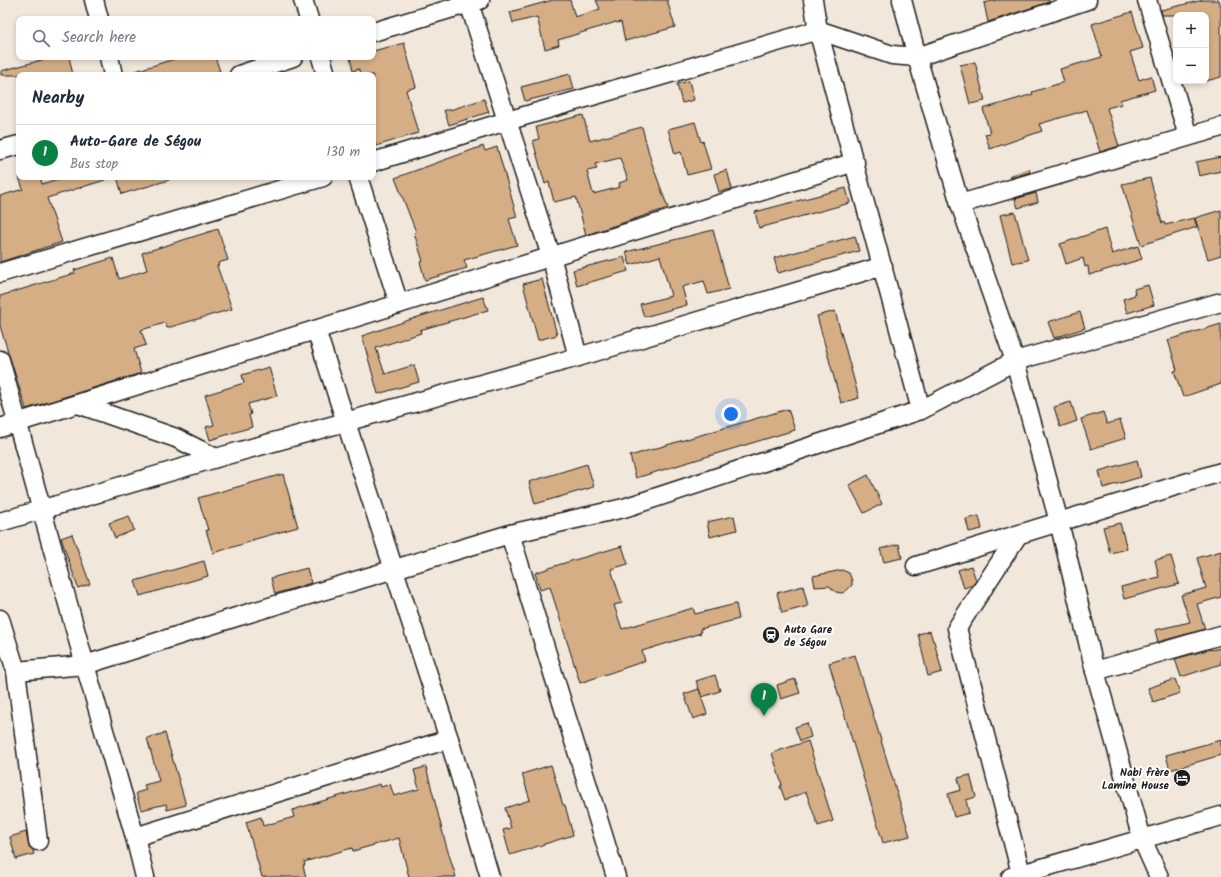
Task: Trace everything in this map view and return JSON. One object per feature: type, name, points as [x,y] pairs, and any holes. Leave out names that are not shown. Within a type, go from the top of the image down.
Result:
[{"type":"street","points":[[94,0],[98,16]]},
{"type":"street","points":[[303,0],[308,16]]},
{"type":"street","points":[[814,0],[818,30],[921,410]]},
{"type":"street","points":[[902,0],[960,204],[1015,361],[1059,522],[1095,671],[1142,839],[1160,877]]},
{"type":"street","points":[[376,161],[818,30],[892,54],[917,57],[1087,0]]},
{"type":"street","points":[[1147,0],[1188,136]]},
{"type":"street","points":[[376,31],[472,1],[507,121],[551,256],[578,356]]},
{"type":"street","points":[[110,60],[112,72]]},
{"type":"street","points":[[248,72],[284,60]]},
{"type":"street","points":[[321,60],[325,72]]},
{"type":"street","points":[[960,204],[1221,127]]},
{"type":"street","points":[[0,150],[16,146]]},
{"type":"street","points":[[0,428],[855,162]]},
{"type":"street","points":[[0,274],[313,180]]},
{"type":"street","points":[[359,180],[399,304]]},
{"type":"street","points":[[0,522],[216,458],[578,356],[883,266]]},
{"type":"street","points":[[16,671],[85,666],[241,616],[510,534],[624,508],[921,410],[1015,361],[1221,302]]},
{"type":"street","points":[[316,330],[449,739],[490,877]]},
{"type":"street","points":[[0,360],[145,877]]},
{"type":"street","points":[[78,404],[176,438],[216,458]]},
{"type":"street","points":[[916,566],[1221,472]]},
{"type":"street","points":[[510,534],[616,877]]},
{"type":"street","points":[[1018,535],[957,628],[1018,876],[1221,816]]},
{"type":"street","points":[[0,619],[16,671],[38,841]]},
{"type":"street","points":[[1095,671],[1221,635]]},
{"type":"street","points":[[135,837],[449,739]]},
{"type":"building","points":[[553,0],[570,0],[575,17],[600,9],[596,0],[667,0],[675,27],[625,41],[621,22],[616,22],[558,40],[559,45],[545,49],[537,17],[513,23],[510,12]]},
{"type":"building","points":[[997,0],[1049,0],[1049,2],[988,22],[984,3]]},
{"type":"building","points":[[1203,0],[1219,0],[1221,8],[1221,77],[1209,80],[1209,12],[1173,12],[1173,15],[1162,15],[1161,10]]},
{"type":"building","points":[[1132,12],[1143,48],[1130,52],[1139,80],[1151,76],[1155,90],[1120,100],[1122,104],[1107,108],[1119,146],[1100,152],[1087,110],[1039,124],[1042,131],[990,149],[985,134],[990,133],[983,109],[1033,94],[1032,92],[1064,82],[1060,69],[1102,57],[1092,24]]},
{"type":"building","points":[[404,43],[416,87],[406,90],[418,133],[376,146],[376,72],[360,72],[359,69],[353,71],[351,60],[376,60],[376,50]]},
{"type":"building","points":[[42,60],[70,60],[72,72],[16,72],[16,75],[1,75],[1,71]]},
{"type":"building","points":[[171,60],[216,60],[220,71],[217,72],[132,72]]},
{"type":"building","points":[[975,62],[985,101],[970,104],[960,65]]},
{"type":"building","points":[[570,74],[574,89],[525,101],[521,87]]},
{"type":"building","points":[[689,81],[694,100],[682,103],[677,84]]},
{"type":"building","points":[[484,99],[489,112],[449,125],[444,110],[450,110]]},
{"type":"building","points":[[583,115],[590,141],[642,127],[651,161],[668,208],[586,235],[576,197],[554,202],[549,182],[545,184],[533,141],[539,139],[536,127]],"holes":[[[620,158],[628,180],[619,183],[620,187],[593,194],[587,171],[597,169],[595,164]]]},
{"type":"building","points":[[695,122],[701,142],[703,141],[711,169],[687,175],[681,152],[675,154],[668,129]]},
{"type":"building","points":[[483,146],[485,151],[497,147],[517,217],[509,219],[517,245],[464,260],[467,268],[425,280],[420,262],[423,261],[414,233],[416,232],[395,178]]},
{"type":"building","points":[[1221,157],[1221,171],[1199,176],[1196,162]]},
{"type":"building","points":[[1029,169],[1030,172],[1010,178],[1009,176]]},
{"type":"building","points":[[727,170],[732,189],[719,192],[714,174]]},
{"type":"building","points":[[1150,178],[1162,223],[1164,222],[1165,225],[1194,218],[1197,227],[1141,245],[1122,184]]},
{"type":"building","points":[[20,180],[41,180],[42,184],[55,180],[105,180],[47,198],[62,242],[0,262],[0,196],[23,189]]},
{"type":"building","points":[[118,180],[169,180],[122,194]]},
{"type":"building","points":[[846,188],[850,203],[759,228],[755,212]]},
{"type":"building","points":[[1036,193],[1038,202],[1018,208],[1015,199]]},
{"type":"building","points":[[1221,210],[1221,255],[1208,259],[1195,218]]},
{"type":"building","points":[[1015,212],[1028,260],[1012,263],[1000,215]]},
{"type":"building","points":[[218,229],[228,260],[218,263],[219,265],[217,266],[232,309],[167,328],[165,323],[141,330],[146,345],[134,349],[141,373],[26,409],[0,326],[0,296],[75,273],[74,270],[113,258],[119,279],[147,270],[142,253]]},
{"type":"building","points":[[1105,229],[1112,254],[1138,246],[1142,259],[1089,275],[1088,266],[1085,267],[1083,258],[1066,264],[1060,244]]},
{"type":"building","points":[[713,230],[729,289],[708,294],[704,281],[682,287],[687,305],[644,317],[640,304],[671,296],[660,256],[630,265],[626,252]]},
{"type":"building","points":[[855,236],[859,251],[778,273],[774,258]]},
{"type":"building","points":[[624,257],[628,271],[577,286],[573,270]]},
{"type":"building","points":[[542,279],[557,335],[538,340],[523,284]]},
{"type":"building","points":[[1148,285],[1154,305],[1127,313],[1123,299],[1135,295],[1134,289]]},
{"type":"building","points":[[483,297],[488,310],[420,330],[421,333],[376,348],[385,374],[414,365],[419,382],[378,394],[362,336]]},
{"type":"building","points":[[835,311],[859,398],[841,403],[817,316]]},
{"type":"building","points":[[1080,312],[1085,328],[1054,338],[1048,322]]},
{"type":"building","points":[[1221,324],[1221,384],[1183,397],[1174,371],[1177,370],[1168,340]]},
{"type":"building","points":[[269,367],[277,396],[248,404],[251,414],[249,415],[252,427],[210,440],[206,427],[214,425],[205,395],[244,383],[242,375]]},
{"type":"building","points":[[1071,402],[1077,421],[1060,427],[1054,407]]},
{"type":"building","points":[[788,409],[795,430],[636,478],[630,456]]},
{"type":"building","points":[[1103,412],[1107,424],[1120,420],[1126,438],[1091,449],[1081,419]]},
{"type":"building","points":[[1137,460],[1141,477],[1103,488],[1099,471]]},
{"type":"building","points":[[587,464],[594,487],[535,504],[529,482]]},
{"type":"building","points":[[283,474],[298,527],[213,553],[206,530],[208,530],[198,498]]},
{"type":"building","points":[[868,475],[882,504],[864,513],[849,485]]},
{"type":"building","points":[[129,516],[134,530],[115,538],[109,523]]},
{"type":"building","points":[[734,516],[737,530],[710,537],[707,522]]},
{"type":"building","points":[[979,516],[982,529],[969,532],[966,519]]},
{"type":"building","points":[[1120,523],[1127,549],[1110,553],[1103,527]]},
{"type":"building","points":[[72,534],[90,584],[78,588],[61,538]]},
{"type":"building","points":[[899,544],[902,558],[884,562],[880,549]]},
{"type":"building","points":[[622,546],[628,564],[611,569],[622,603],[614,605],[622,629],[693,608],[695,614],[736,604],[739,619],[700,629],[701,633],[642,651],[645,661],[580,683],[550,587],[540,590],[535,573]]},
{"type":"building","points":[[1221,551],[1221,597],[1197,604],[1205,629],[1158,642],[1155,630],[1190,622],[1181,595],[1206,588],[1197,558]]},
{"type":"building","points":[[1171,556],[1179,584],[1124,599],[1121,587],[1159,577],[1155,560]]},
{"type":"building","points":[[204,561],[208,576],[140,596],[135,581]]},
{"type":"building","points":[[971,566],[976,580],[973,585],[964,588],[958,570]]},
{"type":"building","points":[[307,568],[311,583],[275,594],[271,578]]},
{"type":"building","points":[[842,570],[849,573],[852,581],[852,585],[845,592],[836,592],[829,586],[815,587],[813,576]]},
{"type":"building","points":[[803,586],[808,606],[782,613],[777,593]]},
{"type":"building","points":[[930,631],[942,672],[928,676],[918,634]]},
{"type":"building","points":[[1221,648],[1221,664],[1181,677],[1175,659],[1211,649]]},
{"type":"building","points":[[855,655],[910,836],[883,843],[829,663]]},
{"type":"building","points":[[715,675],[720,691],[702,697],[696,681]]},
{"type":"building","points":[[795,679],[800,693],[781,699],[777,685]]},
{"type":"building","points":[[1175,679],[1180,693],[1153,702],[1148,688]]},
{"type":"building","points":[[699,689],[707,714],[693,719],[684,694]]},
{"type":"building","points":[[807,723],[811,737],[800,741],[795,727]]},
{"type":"building","points":[[165,733],[186,805],[167,810],[166,804],[141,810],[136,793],[146,790],[144,785],[159,781],[147,738]]},
{"type":"building","points":[[1221,740],[1221,755],[1170,770],[1166,755]]},
{"type":"building","points":[[808,741],[833,821],[818,826],[806,792],[785,800],[772,753]]},
{"type":"building","points":[[551,765],[563,805],[565,805],[573,835],[510,855],[503,830],[511,828],[505,808],[530,800],[522,774]]},
{"type":"building","points":[[426,767],[446,845],[456,877],[409,877],[399,838],[353,851],[352,848],[304,862],[305,865],[303,866],[306,877],[262,877],[246,822],[261,817],[263,826],[294,817],[292,810],[380,784],[381,787],[390,784],[394,796],[419,789],[414,770]]},
{"type":"building","points":[[970,775],[976,797],[966,800],[969,813],[954,817],[948,794],[961,790],[958,778]]},
{"type":"building","points":[[26,832],[29,847],[33,850],[34,854],[16,859],[10,837]]},
{"type":"place","name":"Auto Gare de Ségou","points":[[771,635]]},
{"type":"place","name":"Auto-Gare de Ségou","points":[[764,716]]},
{"type":"place","name":"Nabi frère Lamine House","points":[[1182,778]]}]
